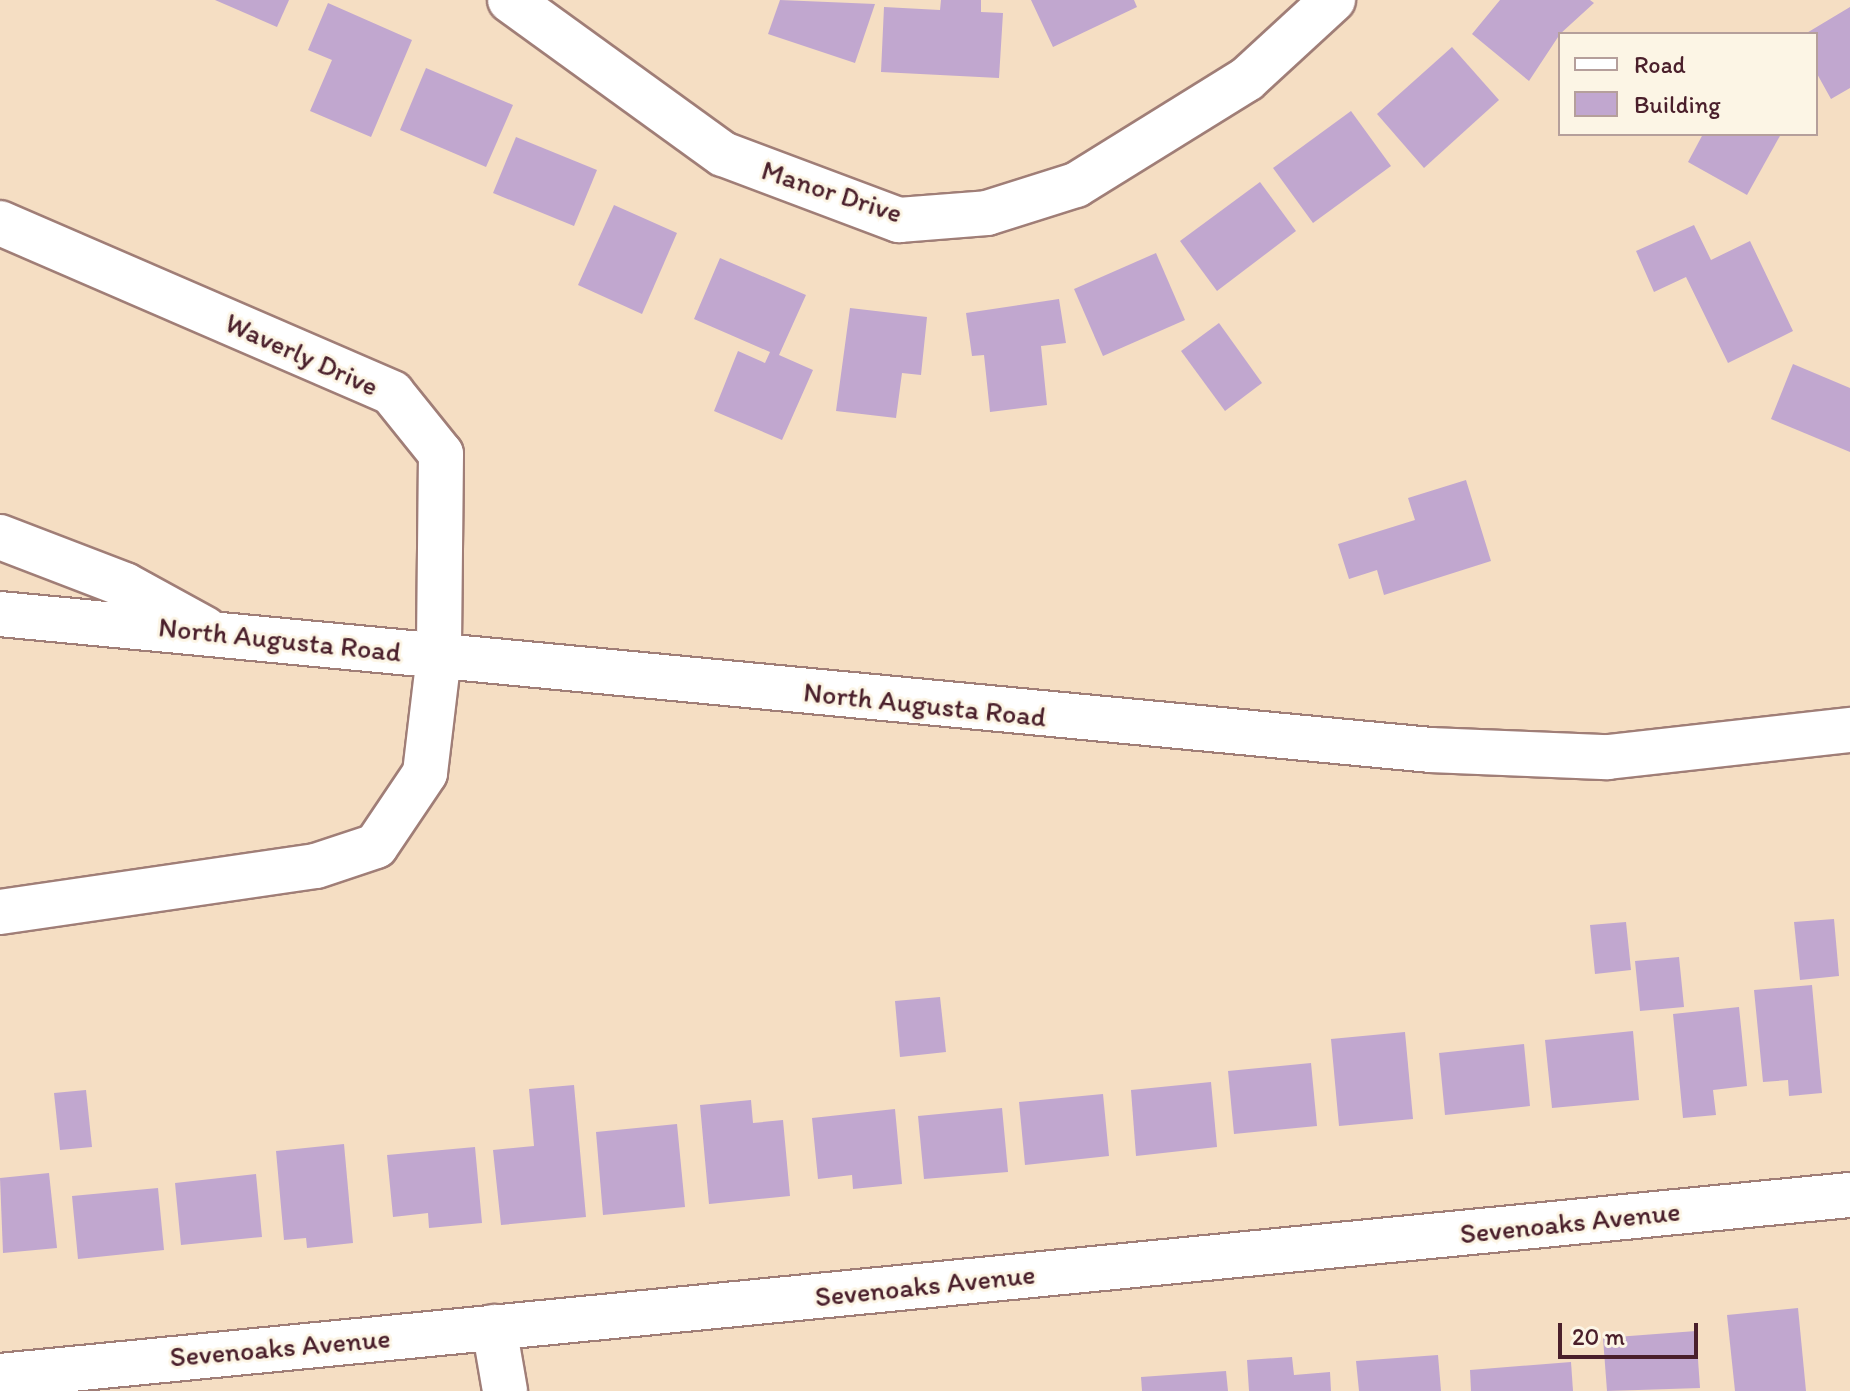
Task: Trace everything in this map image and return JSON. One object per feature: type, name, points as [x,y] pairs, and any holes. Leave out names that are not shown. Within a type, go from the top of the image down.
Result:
[{"type":"main road","name":"Manor Drive","points":[[510,0],[723,154],[899,220],[987,213],[1076,185],[1247,79],[1333,0]]},
{"type":"main road","name":"Waverly Drive","points":[[0,223],[392,393],[441,454],[439,656],[425,773],[376,846],[316,866],[0,912]]},
{"type":"main road","points":[[0,537],[125,585],[205,629]]},
{"type":"main road","name":"North Augusta Road","points":[[0,614],[205,629],[439,656],[1430,750],[1608,757],[1850,730]]},
{"type":"main road","name":"Sevenoaks Avenue","points":[[0,1376],[1850,1195]]},
{"type":"main road","points":[[494,1327],[505,1391]]},
{"type":"building","points":[[215,0],[289,0],[277,27]]},
{"type":"building","points":[[780,0],[875,4],[855,63],[768,34]]},
{"type":"building","points":[[941,0],[981,0],[981,12],[1003,13],[999,78],[881,72],[884,7],[940,10]]},
{"type":"building","points":[[1031,0],[1134,0],[1137,7],[1053,47]]},
{"type":"building","points":[[1500,0],[1590,0],[1594,3],[1562,32],[1558,32],[1558,37],[1529,81],[1472,34]]},
{"type":"building","points":[[328,3],[412,40],[371,137],[310,111],[332,60],[308,50]]},
{"type":"building","points":[[1850,7],[1850,88],[1831,99],[1818,76],[1818,32],[1808,32]]},
{"type":"building","points":[[1452,47],[1499,100],[1424,168],[1377,114]]},
{"type":"building","points":[[426,68],[513,105],[486,167],[400,130]]},
{"type":"building","points":[[1351,111],[1391,166],[1313,223],[1273,168]]},
{"type":"building","points":[[1702,136],[1780,136],[1747,195],[1688,162]]},
{"type":"building","points":[[516,137],[597,170],[574,226],[493,193]]},
{"type":"building","points":[[1260,182],[1296,231],[1217,291],[1180,241]]},
{"type":"building","points":[[614,205],[677,233],[642,314],[578,285]]},
{"type":"building","points":[[1694,225],[1711,260],[1750,241],[1793,331],[1728,363],[1686,277],[1654,292],[1636,251]]},
{"type":"building","points":[[1156,253],[1185,320],[1103,356],[1074,289]]},
{"type":"building","points":[[720,258],[806,295],[779,355],[813,370],[782,440],[714,411],[738,351],[765,363],[770,352],[694,319]]},
{"type":"building","points":[[1059,299],[1066,343],[1041,346],[1047,405],[990,412],[984,355],[972,356],[966,313]]},
{"type":"building","points":[[850,308],[927,317],[921,375],[902,373],[896,418],[836,411]]},
{"type":"building","points":[[1219,323],[1262,383],[1225,411],[1181,351]]},
{"type":"building","points":[[1793,364],[1850,388],[1850,452],[1771,419]]},
{"type":"building","points":[[1466,480],[1491,561],[1384,595],[1377,570],[1349,579],[1338,544],[1415,520],[1408,498]]},
{"type":"building","points":[[1834,919],[1839,976],[1800,980],[1794,922]]},
{"type":"building","points":[[1626,922],[1631,970],[1595,974],[1590,925]]},
{"type":"building","points":[[1679,957],[1684,1007],[1640,1011],[1635,961]]},
{"type":"building","points":[[1812,985],[1822,1093],[1789,1096],[1788,1080],[1763,1082],[1754,990]]},
{"type":"building","points":[[940,997],[946,1052],[900,1057],[895,1001]]},
{"type":"building","points":[[1739,1007],[1747,1086],[1713,1090],[1716,1115],[1683,1118],[1673,1014]]},
{"type":"building","points":[[1633,1031],[1639,1100],[1552,1108],[1545,1040]]},
{"type":"building","points":[[1405,1032],[1413,1119],[1339,1126],[1331,1039]]},
{"type":"building","points":[[1524,1044],[1530,1106],[1445,1115],[1439,1053]]},
{"type":"building","points":[[1311,1063],[1317,1126],[1234,1134],[1228,1071]]},
{"type":"building","points":[[1211,1082],[1217,1147],[1136,1156],[1131,1090]]},
{"type":"building","points":[[574,1085],[586,1217],[501,1225],[493,1150],[534,1146],[529,1089]]},
{"type":"building","points":[[86,1090],[92,1147],[60,1150],[54,1093]]},
{"type":"building","points":[[1103,1094],[1109,1156],[1025,1165],[1019,1102]]},
{"type":"building","points":[[751,1100],[753,1123],[783,1120],[790,1196],[709,1204],[700,1105]]},
{"type":"building","points":[[1002,1108],[1008,1172],[924,1179],[918,1116]]},
{"type":"building","points":[[895,1109],[902,1184],[853,1189],[852,1175],[818,1179],[812,1118]]},
{"type":"building","points":[[677,1124],[685,1207],[603,1215],[596,1132]]},
{"type":"building","points":[[344,1144],[353,1243],[307,1248],[306,1238],[284,1240],[276,1151]]},
{"type":"building","points":[[475,1147],[482,1223],[429,1228],[428,1213],[393,1217],[387,1155]]},
{"type":"building","points":[[49,1173],[57,1248],[3,1253],[0,1178]]},
{"type":"building","points":[[256,1174],[262,1237],[181,1245],[175,1183]]},
{"type":"building","points":[[158,1188],[164,1250],[78,1259],[72,1196]]},
{"type":"building","points":[[1798,1308],[1806,1391],[1735,1391],[1727,1315]]},
{"type":"building","points":[[1696,1331],[1700,1388],[1607,1391],[1603,1338]]},
{"type":"building","points":[[1438,1355],[1441,1391],[1359,1391],[1356,1361]]},
{"type":"building","points":[[1292,1357],[1294,1375],[1330,1372],[1331,1391],[1249,1391],[1247,1360]]},
{"type":"building","points":[[1571,1362],[1573,1391],[1471,1391],[1470,1370]]},
{"type":"building","points":[[1226,1371],[1228,1391],[1142,1391],[1141,1377]]}]
